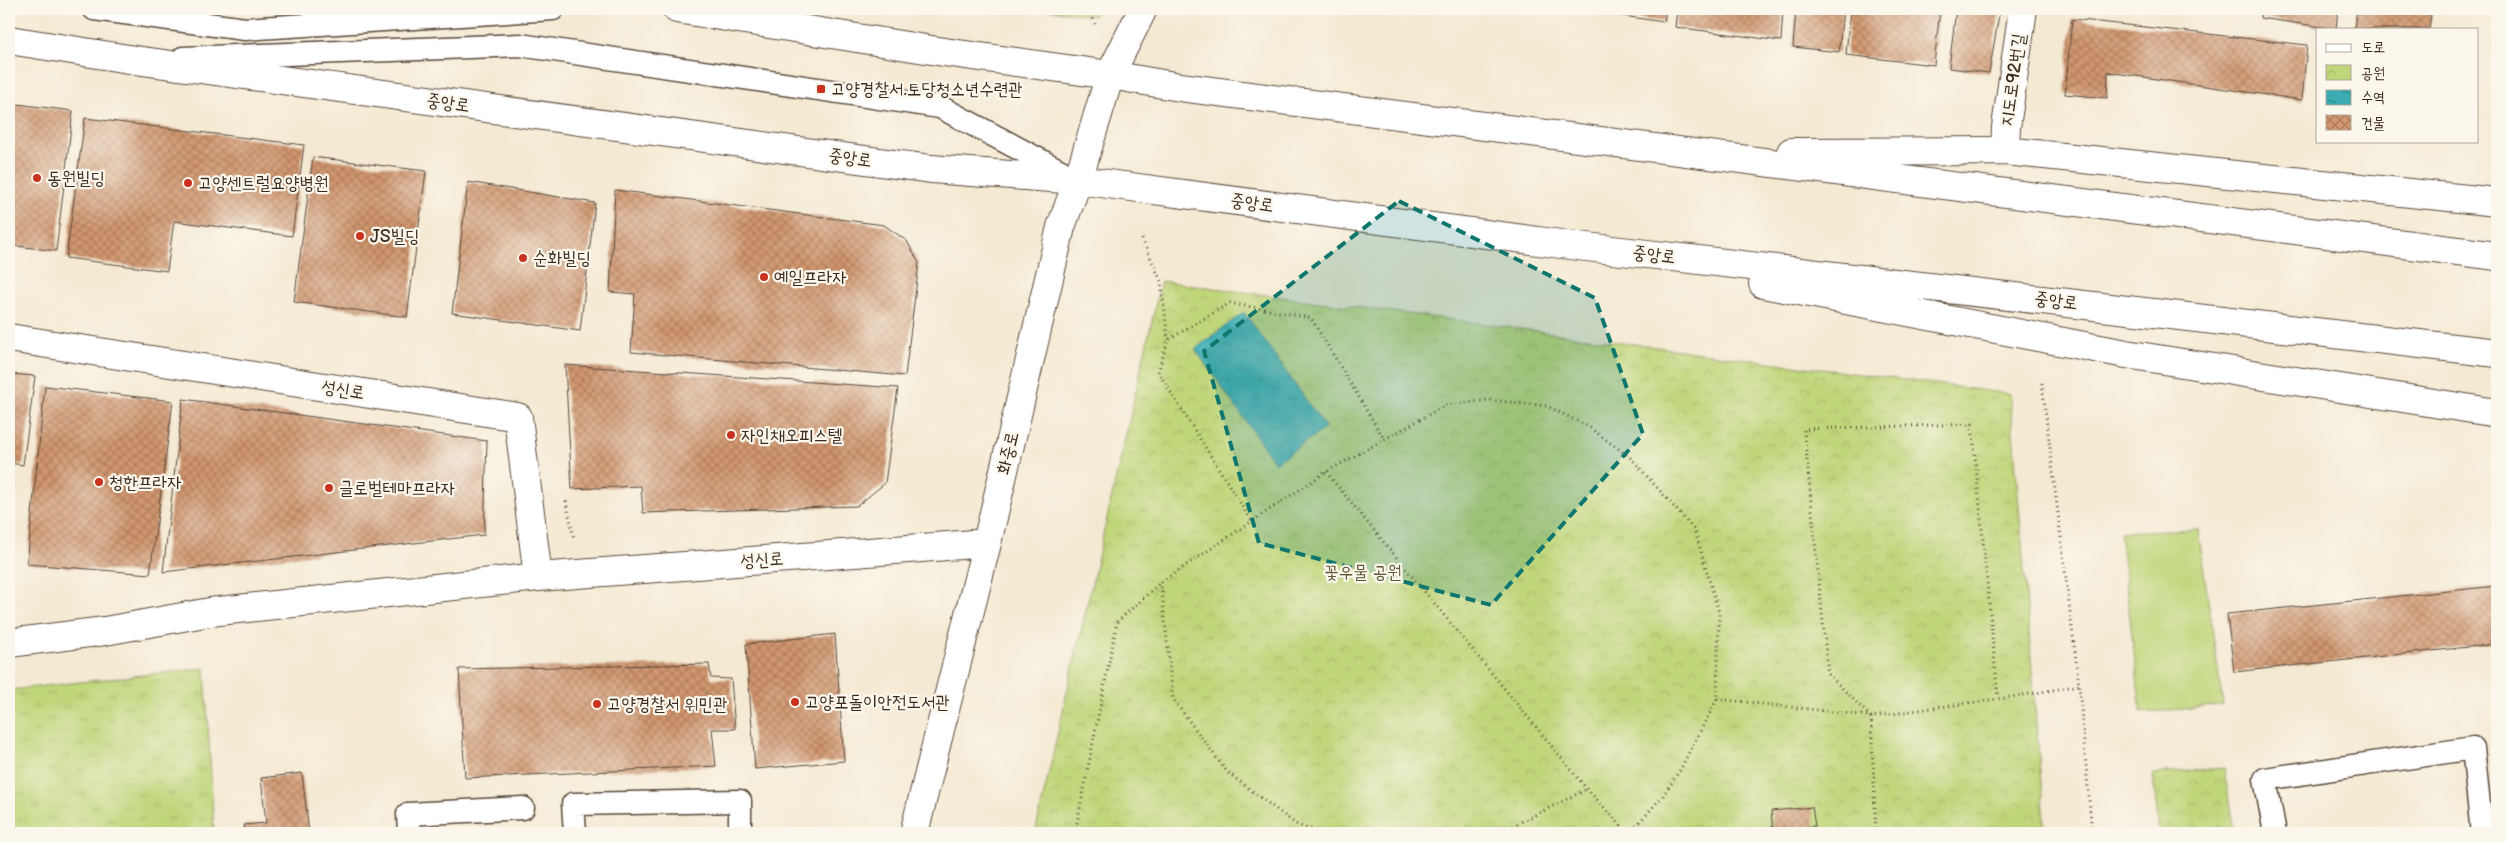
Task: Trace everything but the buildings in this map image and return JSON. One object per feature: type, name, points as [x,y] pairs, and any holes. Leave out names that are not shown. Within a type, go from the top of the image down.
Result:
[{"type":"main road","points":[[677,9],[944,52],[1110,75],[1180,88],[2497,256]]},
{"type":"main road","name":"화중로","points":[[914,833],[987,542],[1061,227],[1078,180],[1110,75],[1143,9]]},
{"type":"main road","name":"지도로92번길","points":[[2005,151],[2006,127],[2023,9]]},
{"type":"main road","name":"중앙로","points":[[9,40],[135,60],[931,169],[1078,180],[1561,244],[2497,353]]},
{"type":"main road","points":[[1681,152],[2005,151],[2497,202]]},
{"type":"main road","points":[[1561,244],[2126,354],[2497,413]]},
{"type":"main road","name":"성신로","points":[[9,338],[518,417],[538,577]]},
{"type":"main road","name":"성신로","points":[[9,643],[105,631],[210,612],[538,577],[987,542]]},
{"type":"lane","points":[[94,9],[245,29],[553,9]]},
{"type":"lane","points":[[135,60],[520,45],[940,107],[1078,180]]},
{"type":"lane","points":[[2275,833],[2265,779],[2473,748],[2482,833]]},
{"type":"lane","points":[[575,833],[573,804],[740,801],[740,833]]},
{"type":"lane","points":[[409,833],[408,814],[523,808]]},
{"type":"path","points":[[1090,9],[1095,27]]},
{"type":"path","points":[[1142,239],[1161,281],[1168,340],[1158,372],[1251,520]]},
{"type":"path","points":[[1168,340],[1230,303],[1311,318],[1384,439]]},
{"type":"path","points":[[2042,383],[2079,686],[2092,833]]},
{"type":"path","points":[[1075,833],[1117,622],[1161,582],[1251,520],[1326,472],[1446,405],[1488,400],[1547,406],[1589,427],[1632,459],[1695,531],[1719,613],[1717,699],[1680,770],[1662,797],[1629,833],[1588,789],[1326,472]]},
{"type":"path","points":[[1876,833],[1871,716],[1828,674],[1804,429],[1972,424],[1998,697]]},
{"type":"path","points":[[1161,582],[1173,698],[1227,772],[1297,825],[1322,833]]},
{"type":"path","points":[[1717,699],[1871,716],[1998,697],[2035,694],[2079,686]]},
{"type":"path","points":[[1499,833],[1588,789]]},
{"type":"highlighted area","points":[[1399,201],[1595,298],[1643,434],[1491,605],[1259,543],[1204,351]]},
{"type":"green space","points":[[1043,9],[1098,9],[1093,16]]},
{"type":"green space","name":"꽃우물 공원","points":[[1161,281],[2010,394],[2045,833],[1035,833]]},
{"type":"green space","points":[[2198,529],[2223,705],[2141,713],[2120,532]]},
{"type":"green space","points":[[205,668],[214,833],[9,833],[9,690]]},
{"type":"green space","points":[[2224,768],[2234,833],[2159,833],[2153,774]]},
{"type":"water","points":[[1244,312],[1326,428],[1275,463],[1195,349]]},
{"type":"place","name":"고양경찰서.토당청소년수련관","points":[[821,89]]},
{"type":"place","name":"동원빌딩","points":[[37,178]]},
{"type":"place","name":"고양센트럴요양병원","points":[[188,183]]},
{"type":"place","name":"JS빌딩","points":[[360,236]]},
{"type":"place","name":"순화빌딩","points":[[523,258]]},
{"type":"place","name":"예일프라자","points":[[764,277]]},
{"type":"place","name":"자인채오피스텔","points":[[731,435]]},
{"type":"place","name":"청한프라자","points":[[99,482]]},
{"type":"place","name":"글로벌테마프라자","points":[[329,488]]},
{"type":"place","name":"고양포돌이안전도서관","points":[[795,702]]},
{"type":"place","name":"고양경찰서 위민관","points":[[597,704]]}]
